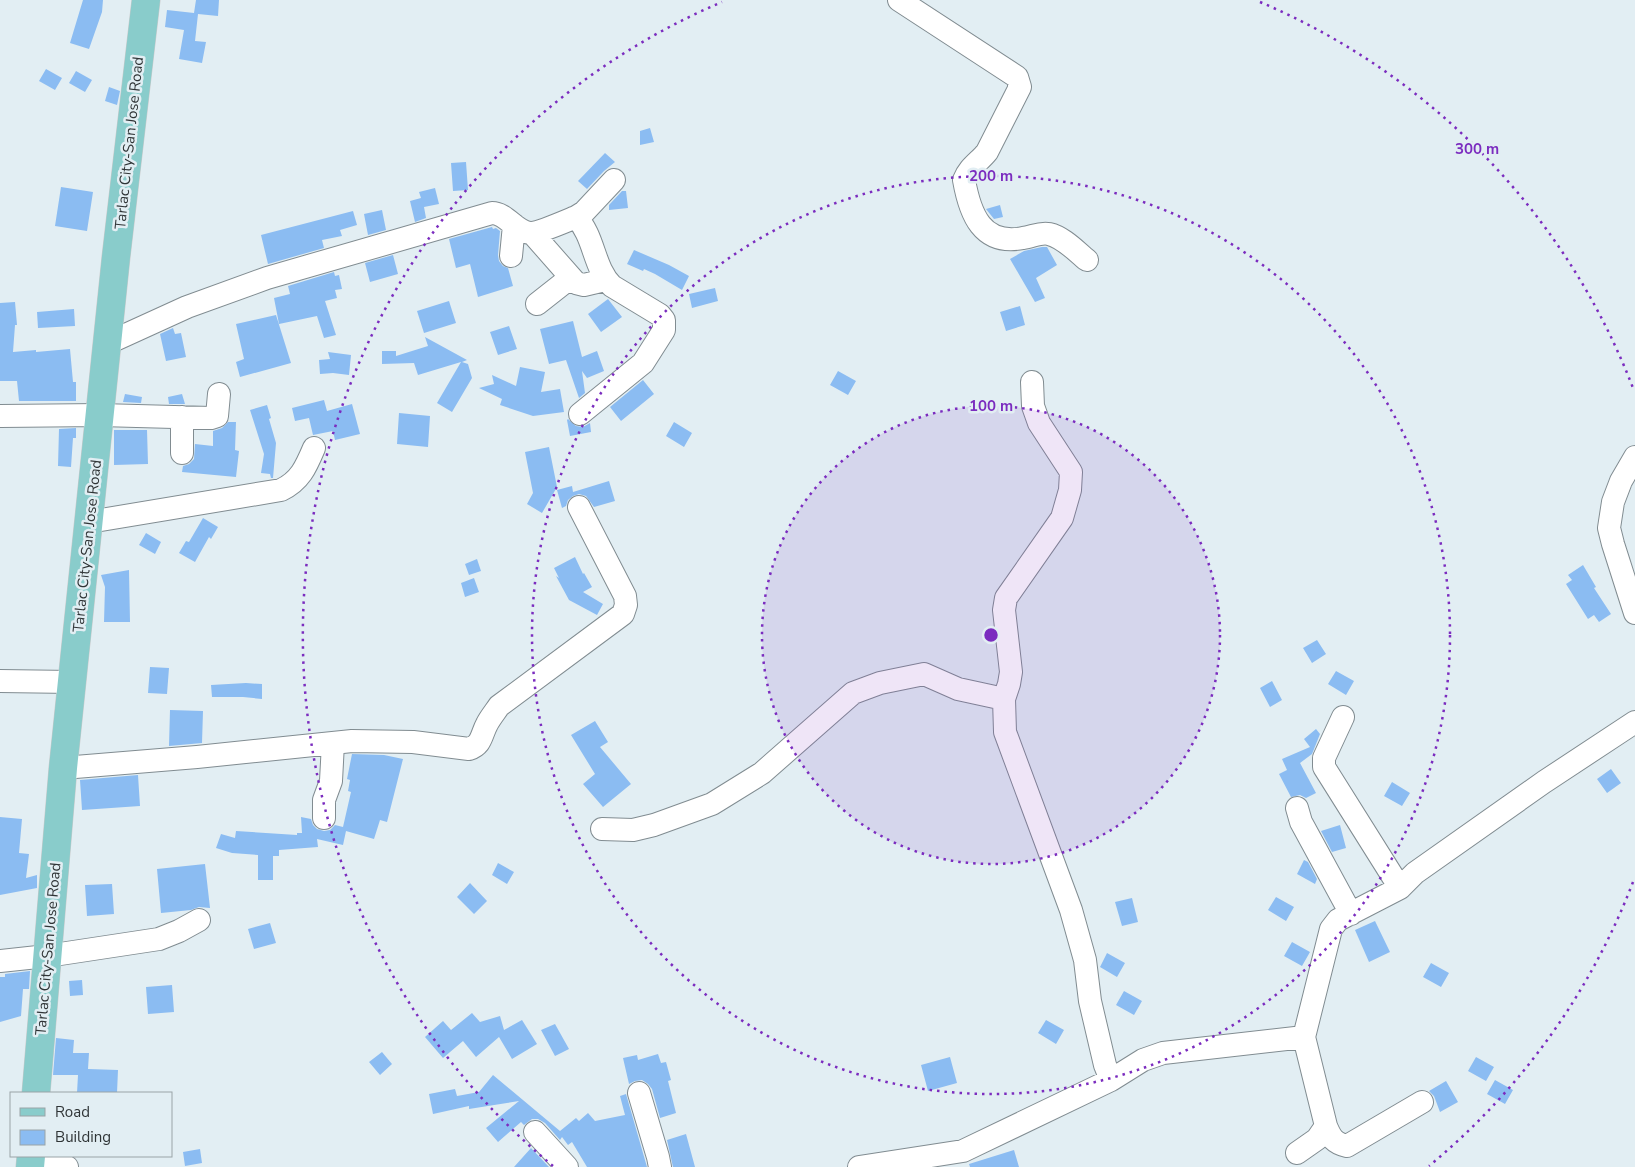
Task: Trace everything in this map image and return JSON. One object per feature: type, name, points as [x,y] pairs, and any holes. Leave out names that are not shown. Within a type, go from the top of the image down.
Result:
[{"type":"main road","name":"Tarlac City-San Jose Road","points":[[36,1092],[62,768],[116,257],[146,0]]},
{"type":"street","points":[[899,0],[1018,77],[1020,82],[1020,87],[987,152],[981,160],[970,168],[964,180],[976,220],[984,231],[1008,240],[1038,234],[1049,234],[1062,240],[1087,260]]},
{"type":"street","points":[[523,229],[576,217],[584,212],[614,180]]},
{"type":"street","points":[[108,343],[187,307],[277,275],[492,213],[499,214],[523,229],[576,283],[580,285],[605,280]]},
{"type":"street","points":[[576,217],[586,230],[599,269],[605,280],[660,315],[664,320],[664,330],[643,363],[580,414]]},
{"type":"street","points":[[511,256],[523,229]]},
{"type":"street","points":[[537,304],[570,278]]},
{"type":"street","points":[[1032,382],[1033,406],[1039,423],[1070,472],[1070,490],[1062,518],[1006,598],[1004,610],[1010,672],[1009,684],[1004,699],[1004,732],[1071,910],[1085,960],[1090,1001],[1105,1065],[1111,1080]]},
{"type":"street","points":[[0,416],[211,418],[217,416],[219,394]]},
{"type":"street","points":[[182,418],[182,453]]},
{"type":"street","points":[[89,522],[281,490],[292,485],[301,475],[314,448]]},
{"type":"street","points":[[1635,457],[1621,481],[1613,502],[1609,528],[1635,612]]},
{"type":"street","points":[[62,768],[198,757],[352,741],[412,742],[469,749],[475,747],[480,742],[487,723],[499,706],[623,614],[626,605],[625,596],[579,507]]},
{"type":"street","points":[[602,829],[633,830],[654,825],[712,804],[762,773],[852,693],[880,683],[924,674],[958,689],[1004,699]]},
{"type":"street","points":[[0,682],[72,682]]},
{"type":"street","points":[[1343,717],[1324,758],[1324,767],[1400,888]]},
{"type":"street","points":[[1422,1102],[1347,1146],[1339,1144],[1330,1136],[1304,1037],[1331,929],[1338,920],[1400,888],[1415,873],[1528,793],[1635,722]]},
{"type":"street","points":[[324,818],[324,800],[331,781],[332,743]]},
{"type":"street","points":[[1297,808],[1301,822],[1351,914]]},
{"type":"street","points":[[0,962],[159,939],[199,920]]},
{"type":"street","points":[[859,1167],[888,1165],[963,1151],[1111,1080],[1143,1060],[1163,1053],[1304,1037]]},
{"type":"street","points":[[639,1093],[660,1167]]},
{"type":"street","points":[[1297,1153],[1317,1139],[1326,1126]]},
{"type":"street","points":[[535,1132],[567,1167]]},
{"type":"street","points":[[46,1157],[67,1167]]},
{"type":"building","points":[[83,0],[103,0],[102,12],[89,49],[70,43]]},
{"type":"building","points":[[196,0],[219,0],[218,16],[198,14],[195,41],[206,42],[202,63],[179,59],[184,30],[165,27],[167,10],[194,13]]},
{"type":"building","points":[[46,69],[62,78],[55,90],[39,81]]},
{"type":"building","points":[[76,71],[92,80],[85,92],[69,83]]},
{"type":"building","points":[[109,87],[120,91],[117,105],[105,101]]},
{"type":"building","points":[[650,128],[654,142],[640,145],[640,131]]},
{"type":"building","points":[[605,153],[615,162],[587,189],[578,181]]},
{"type":"building","points":[[466,162],[468,190],[453,191],[451,163]]},
{"type":"building","points":[[61,187],[93,192],[87,231],[55,226]]},
{"type":"building","points":[[435,188],[439,204],[424,207],[426,218],[415,222],[410,201],[421,198],[419,192]]},
{"type":"building","points":[[622,191],[626,191],[628,208],[609,210],[609,205]]},
{"type":"building","points":[[1000,205],[1003,217],[994,219],[986,209]]},
{"type":"building","points":[[382,210],[386,230],[368,235],[364,214]]},
{"type":"building","points":[[353,211],[357,225],[340,230],[342,236],[322,240],[324,248],[268,264],[261,235]]},
{"type":"building","points":[[492,227],[500,231],[499,261],[508,268],[513,286],[478,297],[470,264],[456,268],[449,239]]},
{"type":"building","points":[[1047,247],[1057,265],[1036,278],[1045,298],[1035,302],[1010,259],[1024,251]]},
{"type":"building","points":[[634,250],[689,276],[682,290],[655,274],[627,264]]},
{"type":"building","points":[[393,255],[398,274],[370,282],[365,263]]},
{"type":"building","points":[[334,272],[335,276],[339,275],[342,289],[335,290],[337,298],[325,301],[336,335],[324,338],[317,316],[279,324],[274,298],[290,294],[288,286]]},
{"type":"building","points":[[715,288],[718,301],[692,308],[689,294]]},
{"type":"building","points":[[608,299],[622,317],[601,332],[588,314]]},
{"type":"building","points":[[449,301],[456,323],[424,333],[417,311]]},
{"type":"building","points":[[15,302],[17,325],[15,325],[13,352],[70,349],[73,382],[76,382],[76,401],[19,401],[17,381],[0,381],[0,303]]},
{"type":"building","points":[[1020,306],[1025,325],[1006,331],[1000,312]]},
{"type":"building","points":[[74,309],[75,326],[38,328],[37,312]]},
{"type":"building","points":[[276,315],[291,363],[240,377],[236,362],[244,359],[236,324]]},
{"type":"building","points":[[573,321],[582,357],[597,351],[604,371],[587,378],[582,371],[585,393],[579,398],[566,360],[549,364],[540,329]]},
{"type":"building","points":[[509,326],[517,349],[498,355],[490,332]]},
{"type":"building","points":[[173,328],[175,334],[181,333],[186,357],[166,361],[160,334]]},
{"type":"building","points":[[425,337],[467,360],[462,362],[468,364],[472,378],[452,412],[437,403],[461,362],[418,375],[414,363],[382,364],[382,351],[396,351],[396,356],[428,346]]},
{"type":"building","points":[[328,352],[351,355],[349,375],[320,374],[319,360],[330,359]]},
{"type":"building","points":[[520,367],[545,372],[541,392],[560,389],[564,412],[533,416],[500,405],[502,399],[479,388],[494,384],[492,375],[516,386]]},
{"type":"building","points":[[838,371],[856,381],[848,395],[830,385]]},
{"type":"building","points":[[643,380],[654,394],[621,421],[610,407]]},
{"type":"building","points":[[125,394],[142,397],[141,403],[123,402]]},
{"type":"building","points":[[182,394],[185,404],[169,404],[168,397]]},
{"type":"building","points":[[324,400],[327,411],[352,404],[360,434],[335,440],[333,431],[313,435],[309,418],[295,421],[292,408]]},
{"type":"building","points":[[267,405],[276,443],[273,478],[271,478],[270,474],[261,473],[264,454],[250,410]]},
{"type":"building","points":[[399,413],[430,416],[428,447],[397,444]]},
{"type":"building","points":[[568,419],[576,426],[583,427],[590,423],[591,432],[570,436]]},
{"type":"building","points":[[228,422],[236,422],[235,450],[239,451],[236,477],[182,472],[183,466],[189,464],[194,459],[195,444],[213,446],[213,431],[222,428]]},
{"type":"building","points":[[674,422],[692,433],[684,447],[666,436]]},
{"type":"building","points":[[76,428],[76,438],[73,438],[71,467],[58,466],[59,429]]},
{"type":"building","points":[[114,430],[147,430],[148,464],[114,465]]},
{"type":"building","points":[[549,447],[557,487],[542,513],[527,504],[533,493],[525,452]]},
{"type":"building","points":[[609,481],[615,501],[594,507],[586,496],[579,494],[568,500],[566,506],[562,508],[557,490],[572,486],[573,492]]},
{"type":"building","points":[[203,518],[218,527],[211,539],[209,537],[195,562],[179,553],[186,541],[189,542]]},
{"type":"building","points":[[146,533],[161,542],[155,554],[139,545]]},
{"type":"building","points":[[575,557],[592,587],[583,592],[603,604],[597,615],[569,600],[556,576],[559,578],[554,568]]},
{"type":"building","points":[[477,559],[481,571],[469,575],[465,564]]},
{"type":"building","points":[[1583,565],[1596,587],[1594,588],[1611,614],[1599,622],[1594,615],[1588,619],[1566,584],[1572,580],[1568,575]]},
{"type":"building","points":[[129,570],[130,622],[104,622],[105,587],[101,575]]},
{"type":"building","points":[[474,578],[479,592],[465,597],[461,583]]},
{"type":"building","points":[[1317,640],[1326,654],[1312,663],[1303,648]]},
{"type":"building","points":[[150,667],[169,668],[167,694],[148,693]]},
{"type":"building","points":[[1336,671],[1354,681],[1346,695],[1328,684]]},
{"type":"building","points":[[1272,681],[1282,700],[1270,707],[1260,688]]},
{"type":"building","points":[[262,684],[262,699],[212,697],[211,685]]},
{"type":"building","points":[[170,710],[203,711],[202,743],[169,746]]},
{"type":"building","points":[[595,721],[608,742],[600,747],[631,784],[603,807],[583,784],[595,774],[571,735]]},
{"type":"building","points":[[1316,729],[1320,734],[1312,754],[1300,763],[1316,793],[1306,798],[1300,795],[1291,797],[1279,774],[1287,770],[1282,759],[1310,747],[1304,739]]},
{"type":"building","points":[[352,754],[384,755],[403,759],[387,822],[380,820],[374,839],[346,831],[343,845],[317,839],[318,847],[279,850],[279,856],[273,856],[273,880],[258,880],[258,855],[232,853],[216,848],[221,834],[235,838],[236,831],[297,835],[297,833],[302,833],[301,817],[311,819],[317,829],[324,831],[330,830],[335,825],[343,827],[351,792],[348,791],[350,780],[347,779]]},
{"type":"building","points":[[1611,769],[1621,783],[1607,793],[1597,779]]},
{"type":"building","points":[[138,775],[140,806],[82,810],[80,780]]},
{"type":"building","points":[[1392,782],[1410,793],[1402,806],[1384,796]]},
{"type":"building","points":[[0,817],[22,819],[19,853],[29,854],[26,878],[37,875],[37,888],[0,895]]},
{"type":"building","points":[[1340,825],[1346,848],[1332,852],[1321,831]]},
{"type":"building","points":[[1304,860],[1308,862],[1317,879],[1315,884],[1297,874]]},
{"type":"building","points":[[498,863],[514,872],[507,884],[492,875]]},
{"type":"building","points":[[205,864],[210,908],[199,907],[191,910],[161,913],[157,869]]},
{"type":"building","points":[[470,883],[487,901],[474,914],[457,897]]},
{"type":"building","points":[[112,884],[114,914],[87,916],[85,885]]},
{"type":"building","points":[[1276,897],[1294,907],[1286,921],[1268,910]]},
{"type":"building","points":[[1132,898],[1138,922],[1122,926],[1115,902]]},
{"type":"building","points":[[1375,921],[1390,952],[1369,962],[1355,930]]},
{"type":"building","points":[[270,923],[276,943],[254,949],[248,929]]},
{"type":"building","points":[[1292,942],[1310,952],[1302,966],[1284,956]]},
{"type":"building","points":[[1107,953],[1125,963],[1117,977],[1100,967]]},
{"type":"building","points":[[1431,963],[1449,973],[1441,987],[1423,977]]},
{"type":"building","points":[[30,971],[29,989],[23,989],[21,1016],[0,1022],[0,977],[5,977],[5,974]]},
{"type":"building","points":[[82,980],[83,995],[70,996],[69,981]]},
{"type":"building","points":[[172,985],[174,1012],[148,1014],[146,987]]},
{"type":"building","points":[[1124,991],[1142,1001],[1134,1015],[1116,1005]]},
{"type":"building","points":[[472,1013],[480,1022],[500,1016],[504,1030],[522,1020],[537,1044],[512,1059],[499,1037],[476,1057],[463,1041],[443,1058],[425,1037],[443,1021],[451,1030]]},
{"type":"building","points":[[1046,1020],[1064,1030],[1056,1044],[1038,1033]]},
{"type":"building","points":[[555,1024],[569,1049],[555,1056],[541,1030]]},
{"type":"building","points":[[56,1038],[74,1040],[73,1053],[89,1053],[88,1069],[118,1070],[117,1092],[77,1092],[78,1075],[53,1075]]},
{"type":"building","points":[[382,1052],[392,1064],[380,1075],[369,1062]]},
{"type":"building","points":[[658,1054],[661,1063],[666,1062],[671,1080],[668,1081],[676,1113],[660,1118],[652,1089],[648,1084],[642,1080],[629,1084],[623,1058],[637,1055],[638,1060]]},
{"type":"building","points":[[950,1057],[957,1083],[928,1091],[921,1065]]},
{"type":"building","points":[[1476,1057],[1494,1067],[1486,1081],[1468,1071]]},
{"type":"building","points":[[493,1075],[560,1131],[576,1118],[579,1121],[588,1113],[595,1121],[625,1115],[620,1096],[626,1094],[647,1167],[587,1167],[572,1142],[568,1145],[562,1137],[560,1140],[545,1123],[538,1119],[532,1119],[524,1125],[521,1122],[498,1142],[486,1128],[519,1101],[469,1109],[469,1106],[433,1114],[429,1094],[455,1089],[457,1096],[479,1092]]},
{"type":"building","points":[[1495,1080],[1513,1090],[1505,1104],[1487,1094]]},
{"type":"building","points":[[1446,1081],[1458,1102],[1440,1112],[1434,1096],[1429,1091]]},
{"type":"building","points":[[686,1134],[695,1167],[673,1167],[667,1140]]},
{"type":"building","points":[[531,1148],[549,1167],[514,1167]]},
{"type":"building","points":[[200,1149],[202,1163],[185,1166],[183,1152]]},
{"type":"building","points":[[1014,1150],[1019,1167],[970,1167],[969,1164]]}]
